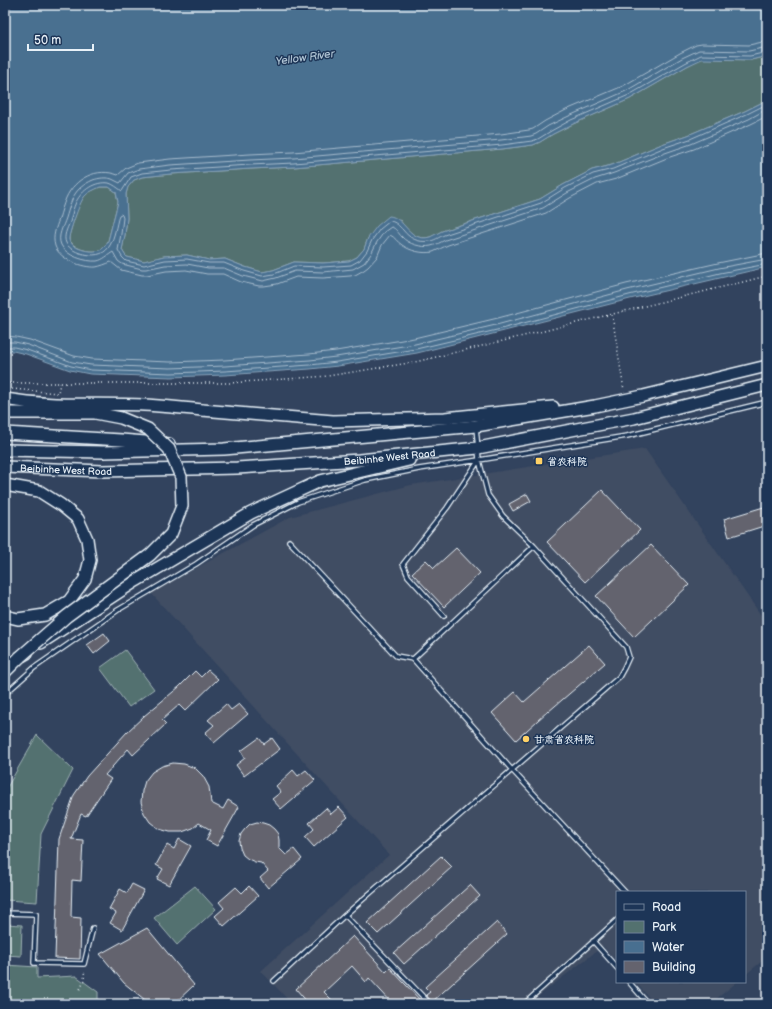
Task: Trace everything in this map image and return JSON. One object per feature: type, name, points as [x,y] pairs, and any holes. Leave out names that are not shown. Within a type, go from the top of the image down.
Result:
[{"type":"main road","name":"Beibinhe West Road","points":[[5,450],[103,452],[224,449],[476,426],[626,400],[767,366]]},
{"type":"main road","name":"Beibinhe West Road","points":[[5,467],[102,471],[237,468],[359,460],[478,448],[634,418],[767,386]]},
{"type":"main road","points":[[5,399],[64,404],[144,405],[333,421],[445,418],[555,406],[595,406]]},
{"type":"main road","points":[[5,414],[95,413],[121,418],[148,429],[169,450],[181,477],[182,506],[171,534],[150,555],[67,616],[5,672]]},
{"type":"main road","points":[[5,433],[121,440],[224,449]]},
{"type":"main road","points":[[20,657],[136,581],[244,517],[320,481],[449,450]]},
{"type":"main road","points":[[5,485],[39,491],[61,505],[78,519],[87,539],[90,560],[85,579],[69,601],[45,615],[18,619],[5,616]]},
{"type":"lane","points":[[5,694],[34,668],[118,610],[196,564],[253,525],[298,502],[365,480],[419,469],[627,436],[767,402]]},
{"type":"lane","points":[[274,980],[345,915],[619,677],[624,668],[628,657],[626,647],[534,546],[503,516],[488,495],[479,460],[476,426]]},
{"type":"lane","points":[[444,616],[408,576],[403,564],[447,508],[479,460]]},
{"type":"lane","points":[[289,541],[396,656],[414,659],[512,770],[624,891]]},
{"type":"lane","points":[[414,659],[534,546]]},
{"type":"lane","points":[[5,913],[36,914],[34,963],[84,964],[93,928]]},
{"type":"lane","points":[[345,915],[430,1004]]},
{"type":"lane","points":[[524,1004],[616,921]]},
{"type":"lane","points":[[593,941],[616,967]]},
{"type":"lane","points":[[630,983],[648,1004]]},
{"type":"path","points":[[5,383],[229,383],[328,376],[415,362],[767,276]]},
{"type":"path","points":[[612,315],[626,400]]},
{"type":"path","points":[[12,389],[58,393],[60,383]]},
{"type":"path","points":[[80,989],[83,985],[85,976],[84,964]]},
{"type":"shaded area","name":"甘肃省农科院","points":[[645,449],[767,624],[767,957],[746,974],[746,891],[616,891],[616,961],[603,946],[528,1004],[292,1004],[261,971],[389,855],[151,593],[290,517],[411,485]]},
{"type":"shaded area","points":[[636,983],[736,983],[710,1004],[655,1004]]},
{"type":"green space","points":[[767,56],[767,100],[688,135],[612,165],[592,170],[540,199],[442,231],[430,237],[425,238],[412,234],[400,220],[368,238],[364,249],[357,257],[349,261],[323,263],[294,262],[273,270],[262,272],[225,259],[209,260],[187,255],[164,256],[144,261],[127,257],[122,250],[127,218],[126,194],[128,187],[134,180],[142,177],[294,167],[533,145],[573,124],[630,99],[702,58],[751,60]]},
{"type":"green space","points":[[100,187],[109,187],[116,192],[118,202],[108,241],[105,247],[99,250],[90,251],[81,249],[73,245],[69,240],[76,213],[84,196],[92,190]]},
{"type":"green space","points":[[125,650],[154,689],[129,707],[100,668]]},
{"type":"green space","points":[[37,735],[73,770],[41,834],[37,902],[5,900],[5,791]]},
{"type":"green space","points":[[195,886],[216,909],[177,945],[154,918]]},
{"type":"green space","points":[[5,924],[22,925],[21,956],[5,955]]},
{"type":"green space","points":[[5,965],[37,967],[37,978],[76,976],[98,992],[98,1004],[5,1004]]},
{"type":"water","name":"Yellow River","points":[[27,5],[767,5],[767,56],[751,60],[702,59],[630,99],[573,124],[533,145],[294,167],[171,174],[142,177],[134,180],[128,187],[126,194],[127,218],[122,250],[127,257],[144,261],[164,256],[187,255],[209,260],[225,259],[262,272],[273,270],[294,262],[323,263],[349,261],[357,257],[364,249],[368,238],[377,226],[389,216],[394,217],[417,236],[423,238],[430,237],[442,231],[540,199],[592,170],[612,165],[688,135],[767,100],[767,267],[630,299],[417,353],[338,366],[225,375],[171,377],[90,374],[70,370],[26,354],[5,351],[5,8]],"holes":[[[100,187],[109,187],[116,192],[118,202],[108,241],[103,248],[98,250],[89,251],[79,249],[71,243],[69,237],[82,200],[89,192],[93,190]]]},
{"type":"building","points":[[602,490],[640,530],[585,582],[547,542]]},
{"type":"building","points":[[527,494],[531,501],[513,511],[509,504]]},
{"type":"building","points":[[767,506],[767,525],[729,537],[724,519]]},
{"type":"building","points":[[651,545],[689,585],[634,637],[596,596]]},
{"type":"building","points":[[456,548],[480,573],[444,607],[412,573],[426,560],[434,568]]},
{"type":"building","points":[[104,633],[110,641],[94,654],[87,645]]},
{"type":"building","points":[[589,645],[605,663],[516,740],[492,713],[515,692],[524,702]]},
{"type":"building","points":[[208,670],[218,679],[185,711],[179,705],[162,720],[166,724],[133,755],[128,749],[105,775],[111,779],[86,816],[81,814],[71,839],[83,840],[81,881],[72,880],[71,917],[81,918],[80,959],[55,958],[59,839],[74,795],[87,776],[127,732],[144,716],[179,687],[195,671],[201,677]]},
{"type":"building","points":[[226,704],[231,710],[239,704],[248,714],[214,743],[205,733],[214,725],[208,720]]},
{"type":"building","points":[[259,738],[264,744],[272,738],[280,749],[244,776],[236,765],[245,758],[241,751]]},
{"type":"building","points":[[173,763],[184,764],[195,768],[203,776],[209,787],[211,803],[223,809],[228,800],[239,807],[217,846],[206,840],[211,830],[199,823],[193,828],[182,832],[170,832],[159,829],[150,822],[144,813],[141,802],[145,781],[152,772],[162,766]]},
{"type":"building","points":[[293,770],[298,776],[306,770],[315,780],[281,809],[272,799],[281,792],[276,786]]},
{"type":"building","points":[[339,807],[348,817],[314,847],[305,837],[314,829],[309,823],[326,808],[331,814]]},
{"type":"building","points":[[257,822],[269,825],[274,829],[278,834],[279,848],[286,855],[294,849],[302,859],[268,888],[260,878],[268,871],[261,863],[248,859],[243,855],[240,848],[239,841],[241,834],[250,824]]},
{"type":"building","points":[[179,839],[191,846],[169,885],[157,879],[163,869],[156,865],[167,845],[174,849]]},
{"type":"building","points":[[441,856],[452,867],[378,934],[367,923]]},
{"type":"building","points":[[132,884],[144,890],[122,930],[110,923],[116,913],[109,909],[120,889],[127,893]]},
{"type":"building","points":[[470,885],[480,896],[404,964],[394,953]]},
{"type":"building","points":[[249,886],[258,896],[224,926],[215,916],[224,908],[219,902],[236,887],[242,893]]},
{"type":"building","points":[[497,922],[507,934],[432,1002],[426,995],[430,992],[425,987]]},
{"type":"building","points":[[147,928],[194,985],[174,1004],[150,1004],[124,983],[100,954]]},
{"type":"building","points":[[353,936],[386,972],[390,968],[421,1001],[426,1004],[393,1004],[369,978],[366,982],[352,966],[324,992],[336,1004],[309,1004],[296,989]]},
{"type":"place","name":"省农科院","points":[[539,461]]},
{"type":"place","name":"甘肃省农科院","points":[[526,739]]}]
